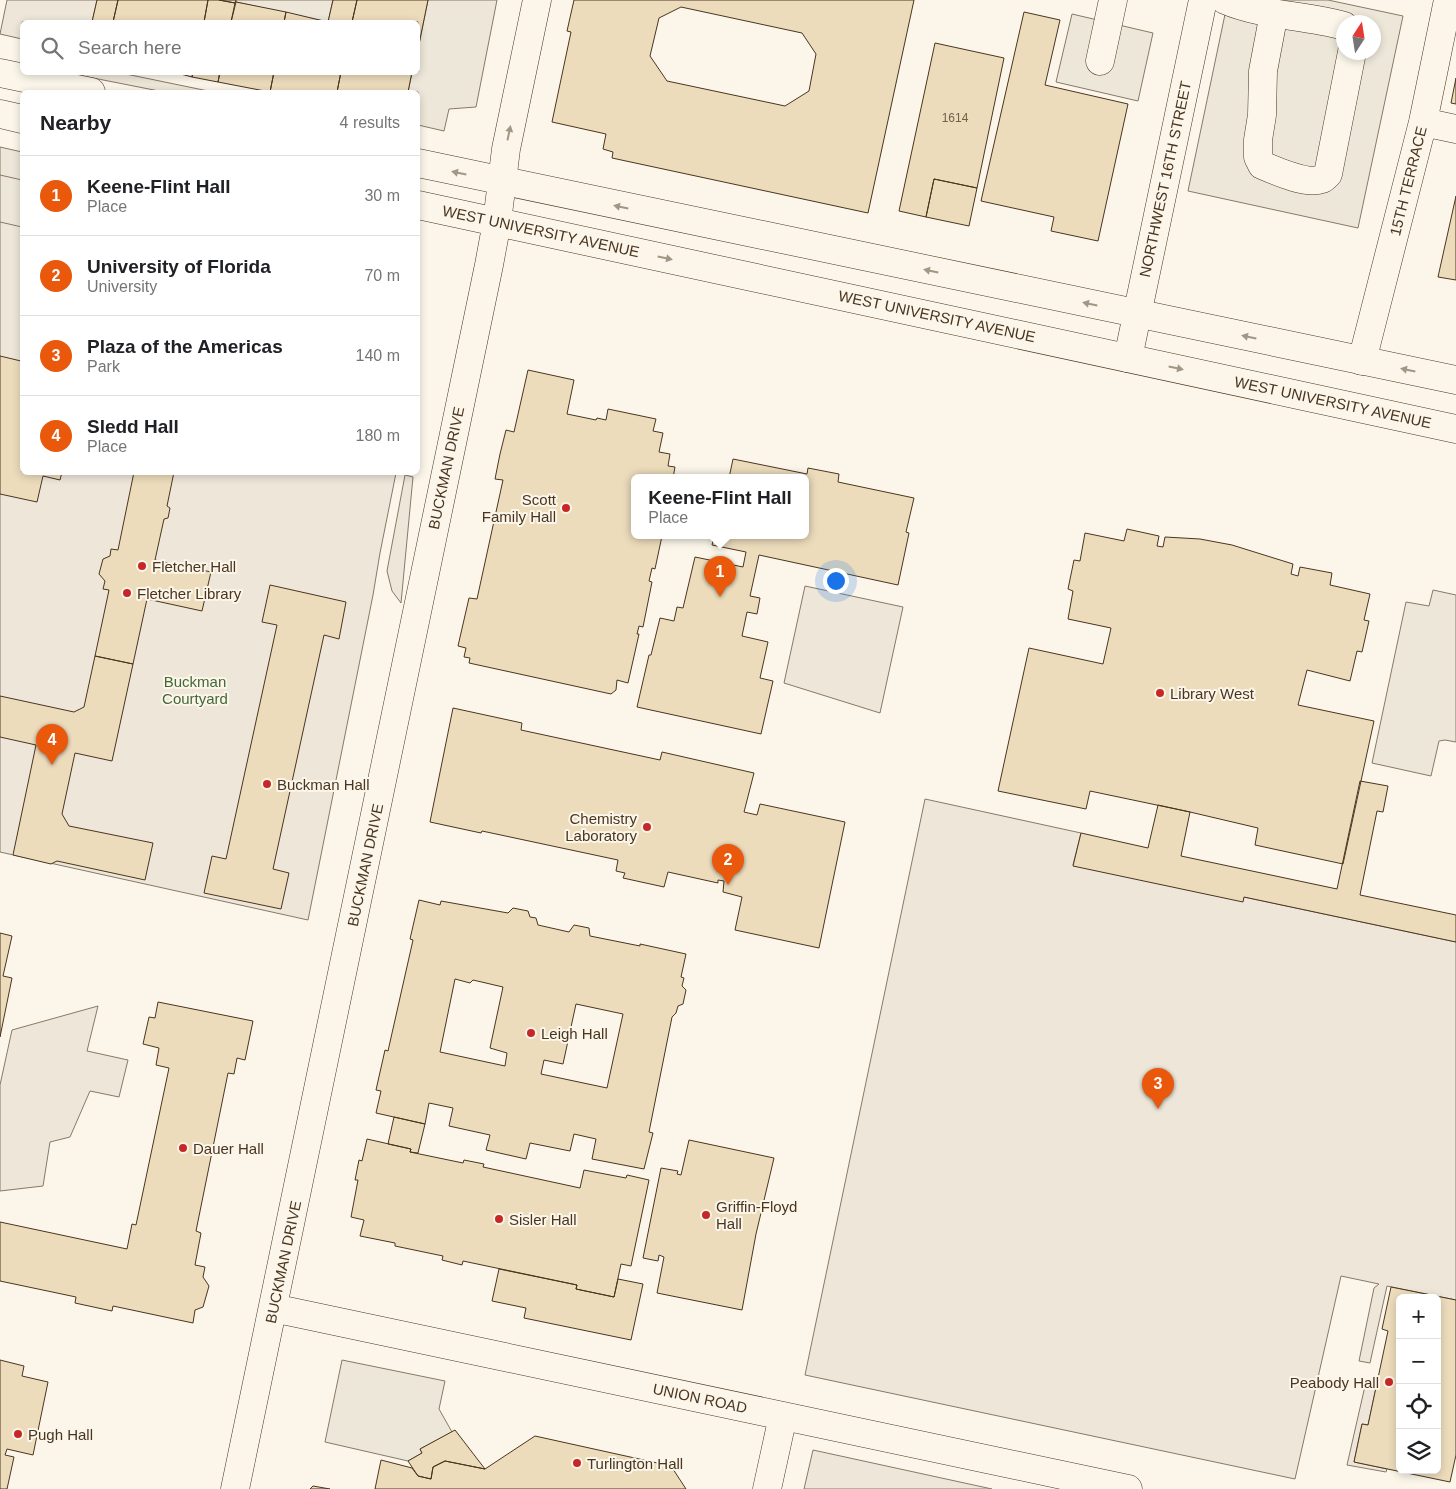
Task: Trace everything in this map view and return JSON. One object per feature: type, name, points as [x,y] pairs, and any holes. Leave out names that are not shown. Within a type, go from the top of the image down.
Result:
[{"type":"street","name":"BUCKMAN DRIVE","points":[[234,1489],[497,222],[506,149],[537,0]]},
{"type":"street","points":[[1100,62],[1113,0]]},
{"type":"street","name":"NORTHWEST 16TH STREET","points":[[1128,358],[1203,0]]},
{"type":"street","points":[[1225,0],[1234,4],[1274,13],[1336,25]]},
{"type":"street","name":"15TH TERRACE","points":[[1362,361],[1423,122],[1448,0]]},
{"type":"street","points":[[1274,13],[1262,72],[1262,115],[1258,140],[1258,157],[1262,165],[1278,172],[1309,180],[1322,179],[1328,174],[1350,60]]},
{"type":"street","points":[[0,73],[81,90]]},
{"type":"street","points":[[0,114],[20,119]]},
{"type":"street","points":[[1423,122],[1456,129]]},
{"type":"street","points":[[420,164],[1456,380]]},
{"type":"street","name":"WEST UNIVERSITY AVENUE","points":[[420,205],[1456,428]]},
{"type":"street","name":"UNION ROAD","points":[[273,1308],[1128,1489]]},
{"type":"street","points":[[767,1489],[783,1416]]},
{"type":"green space","points":[[7,0],[97,0],[92,20],[20,20],[20,39],[0,34]]},
{"type":"green space","name":"Buckman Courtyard","points":[[0,147],[20,152],[20,475],[396,475],[308,920],[0,852]]},
{"type":"green space","points":[[805,586],[903,607],[880,713],[784,683]]},
{"type":"green space","points":[[925,799],[1081,833],[1073,865],[1244,897],[1456,942],[1456,1300],[1441,1297],[1441,1294],[1426,1294],[1387,1286],[1370,1363],[1359,1361],[1374,1288],[1379,1284],[1341,1276],[1295,1479],[805,1375]]},
{"type":"green space","points":[[98,1006],[87,1051],[128,1060],[119,1097],[90,1091],[70,1137],[50,1142],[43,1186],[0,1191],[0,1085],[12,1030]]},
{"type":"green space","points":[[1365,1386],[1376,1388],[1368,1425],[1362,1424],[1354,1462],[1387,1469],[1386,1472],[1347,1465]]},
{"type":"green space","points":[[813,1450],[992,1489],[804,1489]]},
{"type":"shaded area","points":[[236,0],[333,0],[328,20],[319,20],[236,2]]},
{"type":"shaded area","points":[[428,0],[497,0],[476,107],[449,109],[444,131],[420,125],[420,90],[408,90],[412,75],[420,75],[420,39]]},
{"type":"shaded area","points":[[1228,0],[1328,0],[1403,16],[1358,228],[1188,191]]},
{"type":"shaded area","points":[[1072,14],[1153,33],[1138,101],[1056,82]]},
{"type":"shaded area","points":[[78,75],[131,75],[203,90],[154,90]]},
{"type":"shaded area","points":[[0,175],[20,180],[20,227],[0,222]]},
{"type":"shaded area","points":[[405,475],[413,477],[401,603],[392,591],[387,571]]},
{"type":"shaded area","points":[[1433,590],[1456,595],[1456,742],[1439,741],[1431,776],[1372,763],[1406,602],[1429,606]]},
{"type":"shaded area","points":[[342,1360],[445,1381],[439,1409],[452,1432],[420,1449],[422,1453],[408,1461],[325,1442]]},
{"type":"building","points":[[97,0],[118,0],[113,20],[92,20]]},
{"type":"building","points":[[118,0],[208,0],[204,20],[113,20]]},
{"type":"building","points":[[208,0],[235,3],[231,20],[204,20]]},
{"type":"building","points":[[219,0],[236,0],[235,3]]},
{"type":"building","points":[[333,0],[357,0],[352,20],[328,20]]},
{"type":"building","points":[[357,0],[428,0],[420,39],[420,20],[352,20]]},
{"type":"building","points":[[574,0],[914,0],[868,213],[612,158],[613,152],[603,149],[606,134],[552,122],[571,32],[567,31]],"holes":[[[681,7],[802,33],[816,54],[809,91],[785,106],[667,81],[650,56],[659,18]]]},
{"type":"building","points":[[236,2],[286,12],[284,20],[232,20]]},
{"type":"building","points":[[286,12],[320,20],[284,20]]},
{"type":"building","points":[[1024,12],[1060,20],[1045,85],[1128,104],[1098,241],[1051,231],[1054,217],[981,201]]},
{"type":"building","points":[[935,43],[1004,58],[977,188],[934,179],[926,217],[899,211]]},
{"type":"building","points":[[192,75],[219,75],[218,82],[192,77]]},
{"type":"building","points":[[219,75],[273,75],[270,90],[260,90],[218,82]]},
{"type":"building","points":[[273,75],[340,75],[337,90],[270,90]]},
{"type":"building","points":[[340,75],[411,75],[408,90],[337,90]]},
{"type":"building","points":[[1456,78],[1456,104],[1451,103]]},
{"type":"building","points":[[934,179],[977,188],[969,226],[926,217]]},
{"type":"building","points":[[1456,196],[1456,280],[1438,277]]},
{"type":"building","points":[[0,356],[20,361],[20,475],[61,475],[60,480],[43,476],[37,502],[0,494]]},
{"type":"building","name":"Scott Family Hall","points":[[528,370],[574,380],[567,414],[596,420],[597,418],[606,420],[608,409],[656,419],[653,431],[663,433],[659,452],[670,454],[668,466],[675,467],[674,474],[631,474],[631,539],[661,539],[655,569],[652,568],[649,581],[652,582],[643,627],[639,626],[637,634],[639,634],[628,683],[617,680],[616,690],[611,694],[469,663],[470,658],[464,657],[466,648],[458,646],[469,598],[477,599],[503,480],[495,479],[506,430],[514,432]]},
{"type":"building","points":[[733,459],[807,474],[730,474]]},
{"type":"building","points":[[808,468],[839,474],[838,482],[914,498],[906,532],[909,533],[898,585],[759,555],[750,596],[760,598],[757,614],[747,612],[742,636],[768,642],[760,678],[773,681],[761,734],[637,707],[660,618],[674,621],[677,607],[683,608],[695,557],[743,567],[746,552],[712,545],[713,539],[809,539]]},
{"type":"building","name":"Fletcher Hall","points":[[133,475],[173,475],[167,506],[170,508],[168,518],[164,519],[155,560],[211,572],[202,611],[147,599],[133,664],[95,656],[109,590],[103,589],[105,581],[99,574],[103,559],[110,556],[111,549],[118,550]]},
{"type":"building","name":"Library West","points":[[1127,529],[1159,536],[1157,546],[1163,547],[1165,537],[1200,539],[1232,545],[1293,564],[1291,574],[1298,576],[1300,567],[1332,573],[1330,585],[1370,594],[1364,620],[1369,621],[1362,652],[1357,651],[1350,681],[1307,670],[1298,705],[1374,721],[1343,864],[1255,845],[1258,828],[1190,812],[1090,791],[1086,809],[998,791],[1029,648],[1103,664],[1111,628],[1068,619],[1073,591],[1068,589],[1074,560],[1080,561],[1085,533],[1124,541]]},
{"type":"building","name":"Buckman Hall","points":[[270,585],[346,602],[339,639],[324,635],[273,869],[289,873],[281,909],[204,893],[212,856],[226,859],[277,625],[262,622]]},
{"type":"building","points":[[95,656],[133,664],[112,761],[75,753],[62,814],[69,826],[153,843],[145,880],[57,861],[51,864],[13,855],[36,745],[0,737],[0,696],[74,712],[84,707]]},
{"type":"building","name":"Chemistry Laboratory","points":[[453,708],[522,723],[521,730],[660,760],[662,752],[754,773],[744,812],[757,815],[760,804],[845,822],[819,948],[735,930],[742,897],[723,892],[724,881],[718,880],[718,883],[668,872],[664,887],[623,878],[625,873],[616,871],[618,860],[430,822]]},
{"type":"building","points":[[1360,781],[1388,786],[1383,812],[1377,811],[1360,895],[1456,915],[1456,942],[1244,897],[1243,902],[1073,866],[1081,833],[1148,848],[1158,805],[1190,812],[1181,856],[1337,889]]},
{"type":"building","name":"Leigh Hall","points":[[419,900],[440,905],[441,901],[508,913],[513,908],[528,911],[530,917],[536,918],[538,925],[569,932],[574,925],[589,928],[590,936],[686,954],[681,977],[684,978],[682,986],[686,990],[683,1004],[678,1006],[676,1013],[672,1017],[649,1132],[653,1133],[644,1169],[592,1159],[596,1139],[574,1134],[570,1151],[530,1143],[526,1159],[486,1150],[490,1135],[449,1126],[453,1108],[429,1103],[425,1124],[376,1113],[381,1091],[376,1090],[385,1050],[388,1051],[413,940],[410,939]],"holes":[[[455,979],[470,983],[473,980],[503,987],[490,1048],[507,1053],[505,1066],[440,1052]],[[576,1004],[623,1014],[607,1088],[541,1074],[544,1060],[563,1064]]]},
{"type":"building","points":[[0,933],[12,936],[3,976],[12,978],[0,1037]]},
{"type":"building","name":"Dauer Hall","points":[[158,1002],[253,1021],[245,1060],[237,1058],[234,1074],[228,1073],[196,1231],[201,1233],[195,1265],[205,1267],[203,1277],[209,1286],[203,1307],[195,1310],[193,1323],[113,1306],[112,1311],[75,1303],[76,1297],[0,1281],[0,1222],[127,1249],[132,1224],[136,1225],[169,1068],[156,1065],[159,1048],[143,1044],[149,1017],[155,1018]]},
{"type":"building","points":[[394,1117],[425,1124],[418,1153],[410,1152],[411,1149],[388,1144]]},
{"type":"building","name":"Sisler Hall","points":[[367,1139],[411,1149],[410,1152],[463,1163],[464,1160],[484,1164],[483,1167],[580,1188],[584,1170],[626,1178],[627,1175],[649,1180],[631,1266],[621,1264],[614,1297],[576,1289],[577,1285],[463,1261],[462,1265],[442,1260],[443,1256],[395,1246],[395,1243],[360,1236],[364,1220],[351,1217],[358,1180],[355,1180],[359,1160],[362,1161]]},
{"type":"building","name":"Griffin-Floyd Hall","points":[[689,1140],[774,1158],[756,1234],[742,1310],[657,1293],[664,1257],[659,1255],[658,1261],[643,1258],[661,1168],[678,1171],[677,1174],[681,1175]]},
{"type":"building","points":[[499,1269],[577,1285],[576,1289],[614,1297],[618,1279],[643,1284],[631,1340],[524,1318],[526,1308],[492,1301]]},
{"type":"building","name":"Peabody Hall","points":[[1391,1287],[1426,1294],[1396,1294],[1396,1471],[1354,1462],[1362,1424],[1368,1425],[1388,1331],[1382,1329]]},
{"type":"building","name":"Peabody Hall","points":[[1441,1297],[1456,1300],[1456,1455],[1450,1482],[1412,1474],[1441,1474]]},
{"type":"building","name":"Pugh Hall","points":[[0,1360],[24,1366],[22,1376],[48,1382],[33,1455],[7,1449],[5,1455],[14,1457],[7,1489],[0,1489]]},
{"type":"building","points":[[455,1430],[485,1469],[445,1461],[433,1467],[431,1479],[418,1476],[408,1461],[422,1453],[420,1449]]},
{"type":"building","name":"Turlington Hall","points":[[535,1436],[671,1466],[686,1489],[375,1489],[381,1460],[412,1468],[418,1476],[431,1479],[433,1467],[445,1461],[485,1469]]},
{"type":"building","points":[[313,1486],[330,1489],[310,1489]]},
{"type":"place","name":"Scott Family Hall","points":[[566,508]]},
{"type":"place","name":"Fletcher Hall","points":[[142,566]]},
{"type":"place","name":"Fletcher Library","points":[[127,593]]},
{"type":"place","name":"Keene-Flint Hall","points":[[720,597]]},
{"type":"place","name":"Library West","points":[[1160,693]]},
{"type":"place","name":"Sledd Hall","points":[[52,765]]},
{"type":"place","name":"Buckman Hall","points":[[267,784]]},
{"type":"place","name":"Chemistry Laboratory","points":[[647,827]]},
{"type":"place","name":"University of Florida","points":[[728,885]]},
{"type":"place","name":"Leigh Hall","points":[[531,1033]]},
{"type":"place","name":"Plaza of the Americas","points":[[1158,1109]]},
{"type":"place","name":"Dauer Hall","points":[[183,1148]]},
{"type":"place","name":"Griffin-Floyd Hall","points":[[706,1215]]},
{"type":"place","name":"Sisler Hall","points":[[499,1219]]},
{"type":"place","name":"Peabody Hall","points":[[1389,1382]]},
{"type":"place","name":"Pugh Hall","points":[[18,1434]]},
{"type":"place","name":"Turlington Hall","points":[[577,1463]]}]
